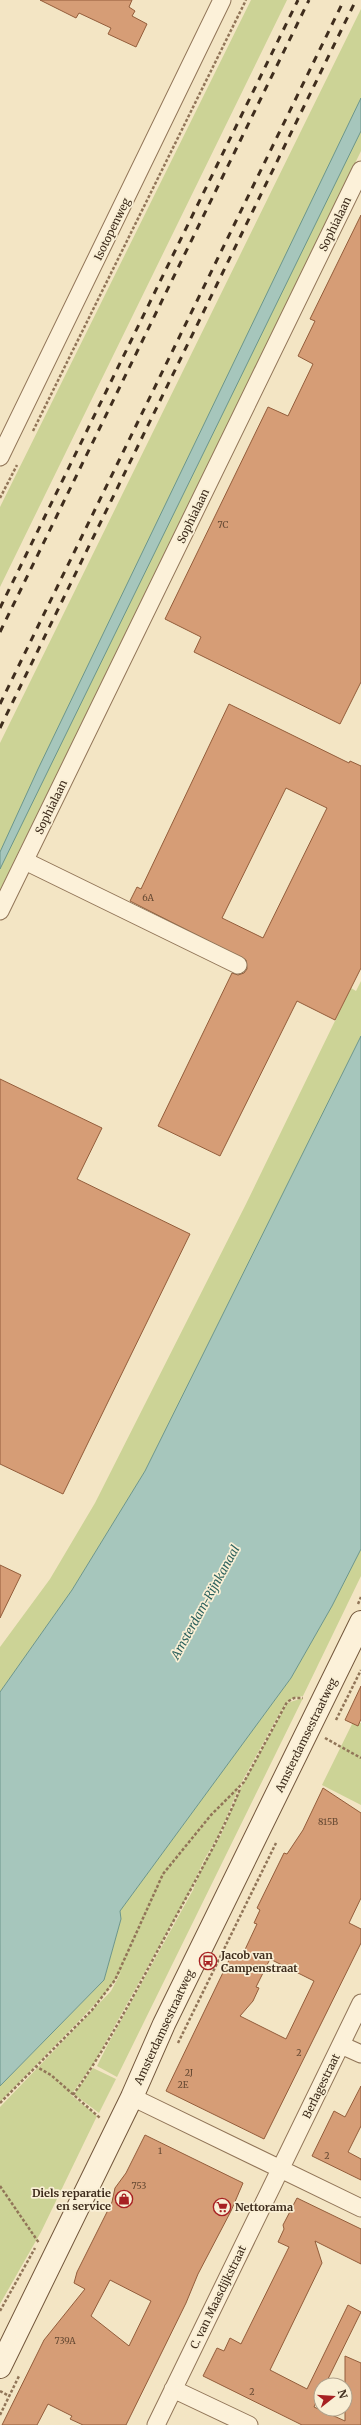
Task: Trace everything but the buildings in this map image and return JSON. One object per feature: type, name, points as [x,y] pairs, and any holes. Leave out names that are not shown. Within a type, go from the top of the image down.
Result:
[{"type":"main road","name":"Amsterdamsestraatweg","points":[[0,2367],[132,2097],[168,2017],[317,1734],[361,1622]]},
{"type":"street","name":"Isotopenweg","points":[[0,457],[222,0]]},
{"type":"street","name":"Sophialaan","points":[[0,911],[361,170]]},
{"type":"street","points":[[25,861],[238,965]]},
{"type":"street","name":"Berlagestraat","points":[[281,2169],[361,2003]]},
{"type":"street","points":[[341,2044],[361,2054]]},
{"type":"street","points":[[132,2097],[361,2208]]},
{"type":"street","name":"C. van Maasdijkstraat","points":[[156,2425],[281,2169]]},
{"type":"street","points":[[173,2389],[249,2425]]},
{"type":"path","points":[[32,434],[246,0]]},
{"type":"path","points":[[0,498],[18,463]]},
{"type":"path","points":[[333,1726],[361,1670]]},
{"type":"path","points":[[73,2095],[109,2039],[192,1890],[205,1858],[221,1833],[240,1786],[287,1702],[294,1698],[306,1698]]},
{"type":"path","points":[[317,1734],[330,1732]]},
{"type":"path","points":[[317,1734],[323,1746]]},
{"type":"path","points":[[317,1734],[361,1758]]},
{"type":"path","points":[[0,2103],[92,2010],[116,1980],[163,1874],[211,1815],[240,1786]]},
{"type":"path","points":[[176,2048],[279,1838]]},
{"type":"path","points":[[35,2066],[51,2075],[100,2117]]},
{"type":"path","points":[[0,2186],[38,2243]]},
{"type":"path","points":[[0,2391],[9,2396]]},
{"type":"green space","points":[[251,0],[287,0],[0,587],[0,507]]},
{"type":"green space","points":[[361,9],[361,151],[0,890],[0,743]]},
{"type":"green space","points":[[361,981],[361,1036],[145,1471],[72,1590],[0,1692],[0,1647],[50,1579],[95,1503],[246,1204],[351,988],[356,991]]},
{"type":"green space","points":[[361,1549],[361,1576],[303,1696],[293,1698],[287,1702],[277,1718],[239,1787],[220,1833],[204,1860],[190,1891],[94,2063],[71,2095],[97,2116],[41,2232],[0,2304],[0,2107],[111,1991],[121,1972],[108,1990],[0,2102],[0,2086],[104,1980],[121,1919],[120,1911],[291,1678],[332,1606]]},
{"type":"green space","points":[[303,1698],[117,2077],[97,2066],[193,1890],[204,1862],[221,1835],[239,1791],[287,1703]]},
{"type":"green space","points":[[354,1720],[361,1723],[361,1805],[322,1785]]},
{"type":"green space","points":[[93,2068],[116,2079],[99,2113],[74,2094]]},
{"type":"water","points":[[361,98],[361,131],[0,869],[0,852],[38,769]]},
{"type":"water","name":"Amsterdam-Rijnkanaal","points":[[361,1036],[361,1549],[332,1606],[291,1678],[120,1911],[121,1919],[104,1980],[0,2086],[0,1692],[72,1590],[145,1471]]},
{"type":"railway","points":[[0,608],[298,0]]},
{"type":"railway","points":[[0,632],[309,0]]},
{"type":"railway","points":[[0,704],[344,0]]},
{"type":"railway","points":[[0,728],[356,0]]},
{"type":"place","name":"Jacob van Campenstraat","points":[[208,1961]]},
{"type":"place","name":"Diels reparatie en service","points":[[124,2199]]},
{"type":"place","name":"Nettorama","points":[[222,2207]]}]
